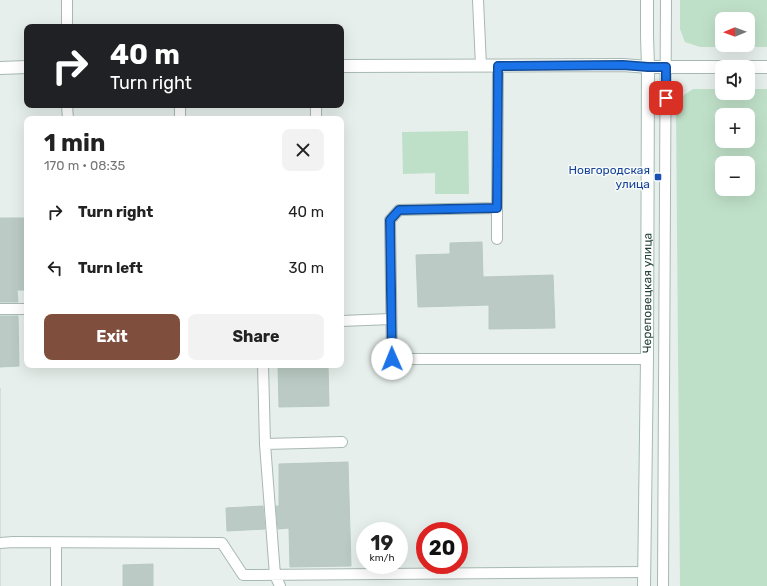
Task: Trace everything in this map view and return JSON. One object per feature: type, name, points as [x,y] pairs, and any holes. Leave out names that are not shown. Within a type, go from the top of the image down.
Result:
[{"type":"main road","name":"Череповецкая улица","points":[[644,586],[647,359],[647,0]]},
{"type":"main road","points":[[344,66],[623,65],[648,67],[767,67]]},
{"type":"main road","points":[[0,68],[24,68]]},
{"type":"lane","points":[[67,0],[67,24]]},
{"type":"lane","points":[[478,0],[481,66]]},
{"type":"lane","name":"Череповецкая улица","points":[[663,586],[666,0]]},
{"type":"lane","points":[[497,238],[498,66]]},
{"type":"lane","points":[[497,208],[399,210],[390,220],[392,359],[647,359]]},
{"type":"lane","points":[[0,309],[24,309]]},
{"type":"lane","points":[[344,321],[391,319]]},
{"type":"lane","points":[[263,368],[265,444],[275,575],[280,586]]},
{"type":"lane","points":[[265,444],[342,442]]},
{"type":"lane","points":[[0,543],[222,543],[244,575],[645,572]]},
{"type":"lane","points":[[56,543],[56,586]]},
{"type":"shaded area","points":[[1,388],[1,586],[0,586]]},
{"type":"green space","points":[[680,0],[767,0],[767,47],[755,47],[755,12],[715,12],[715,47],[700,47],[685,42],[680,29]]},
{"type":"green space","points":[[693,89],[715,89],[715,100],[755,100],[755,89],[767,89],[767,586],[680,586],[676,110],[684,95]]},
{"type":"green space","points":[[468,131],[469,194],[435,194],[435,173],[403,174],[402,132]]},
{"type":"building","points":[[0,218],[24,218],[24,290],[17,290],[18,302],[0,302]]},
{"type":"building","points":[[482,242],[483,277],[553,275],[555,328],[489,329],[489,305],[418,307],[416,255],[450,254],[450,243]]},
{"type":"building","points":[[0,316],[18,316],[19,366],[0,367]]},
{"type":"building","points":[[278,368],[328,368],[329,406],[279,407]]},
{"type":"building","points":[[348,462],[351,566],[290,567],[289,528],[278,529],[276,506],[279,506],[279,464]]},
{"type":"building","points":[[263,506],[265,529],[227,531],[226,508]]},
{"type":"building","points":[[153,564],[153,586],[123,586],[123,565]]},
{"type":"place","name":"Новгородская улица","points":[[658,177]]},
{"type":"route","points":[[392,359],[390,220],[399,210],[497,208],[498,66],[623,65],[666,67],[666,98]]}]
